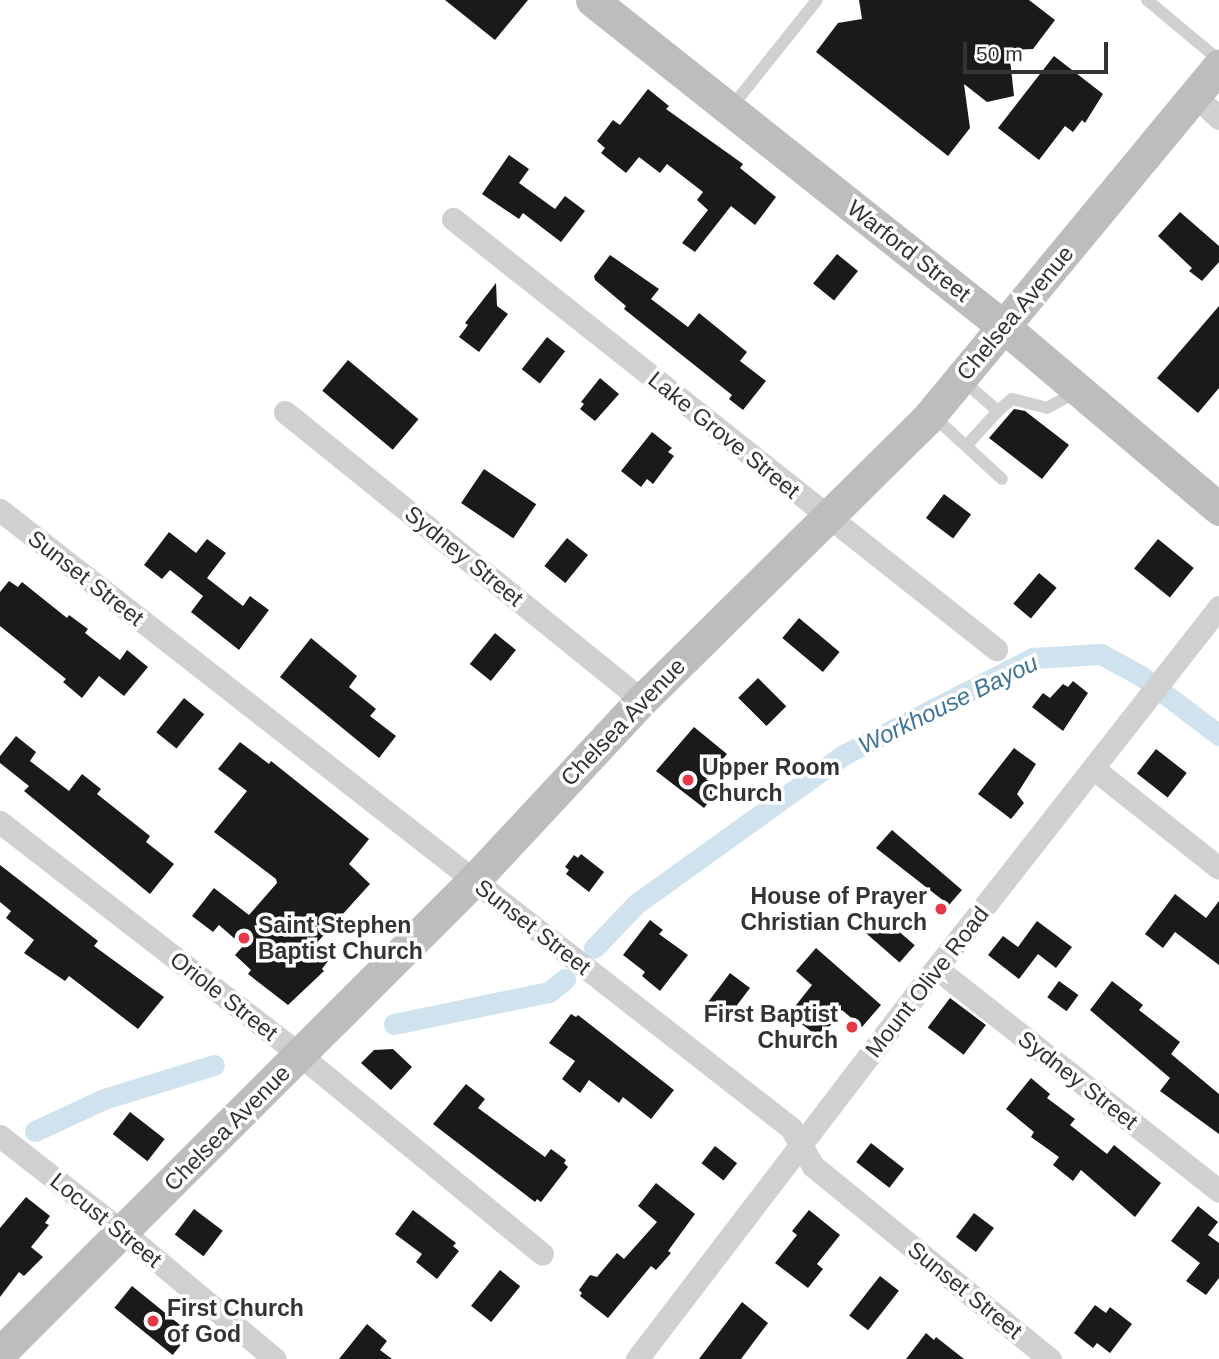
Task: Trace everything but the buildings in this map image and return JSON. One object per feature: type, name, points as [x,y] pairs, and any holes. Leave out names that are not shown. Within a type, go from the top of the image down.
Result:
[{"type":"main road","name":"Warford Street","points":[[592,0],[1004,327],[1219,509]]},
{"type":"main road","name":"Chelsea Avenue","points":[[0,1353],[474,880],[642,700],[931,414],[1219,66]]},
{"type":"street","points":[[1195,96],[1219,118]]},
{"type":"street","name":"Lake Grove Street","points":[[453,219],[996,649]]},
{"type":"street","name":"Sydney Street","points":[[285,412],[642,700]]},
{"type":"street","name":"Sunset Street","points":[[0,510],[791,1128],[813,1166],[1050,1359]]},
{"type":"street","name":"Mount Olive Road","points":[[643,1357],[936,968],[1219,607]]},
{"type":"street","points":[[1094,769],[1219,868]]},
{"type":"street","name":"Oriole Street","points":[[0,822],[300,1055],[542,1254]]},
{"type":"street","name":"Sydney Street","points":[[936,968],[1219,1191]]},
{"type":"street","name":"Locust Street","points":[[0,1136],[123,1232],[275,1359]]},
{"type":"lane","points":[[730,109],[817,0]]},
{"type":"lane","points":[[1147,0],[1219,60]]},
{"type":"lane","points":[[961,378],[998,411]]},
{"type":"lane","points":[[967,446],[1012,399],[1047,408],[1079,390]]},
{"type":"lane","points":[[931,414],[1002,479]]},
{"type":"waterway","name":"Workhouse Bayou","points":[[594,948],[636,904],[845,754],[1033,658],[1101,654],[1141,676],[1219,735]]},
{"type":"waterway","name":"Workhouse Bayou","points":[[394,1024],[549,992],[565,979]]},
{"type":"waterway","name":"Workhouse Bayou","points":[[35,1131],[104,1099],[214,1065]]},
{"type":"place","name":"Upper Room Church","points":[[688,780]]},
{"type":"place","name":"House of Prayer Christian Church","points":[[941,909]]},
{"type":"place","name":"Saint Stephen Baptist Church","points":[[244,938]]},
{"type":"place","name":"First Baptist Church","points":[[852,1027]]},
{"type":"place","name":"First Church of God","points":[[153,1321]]}]
